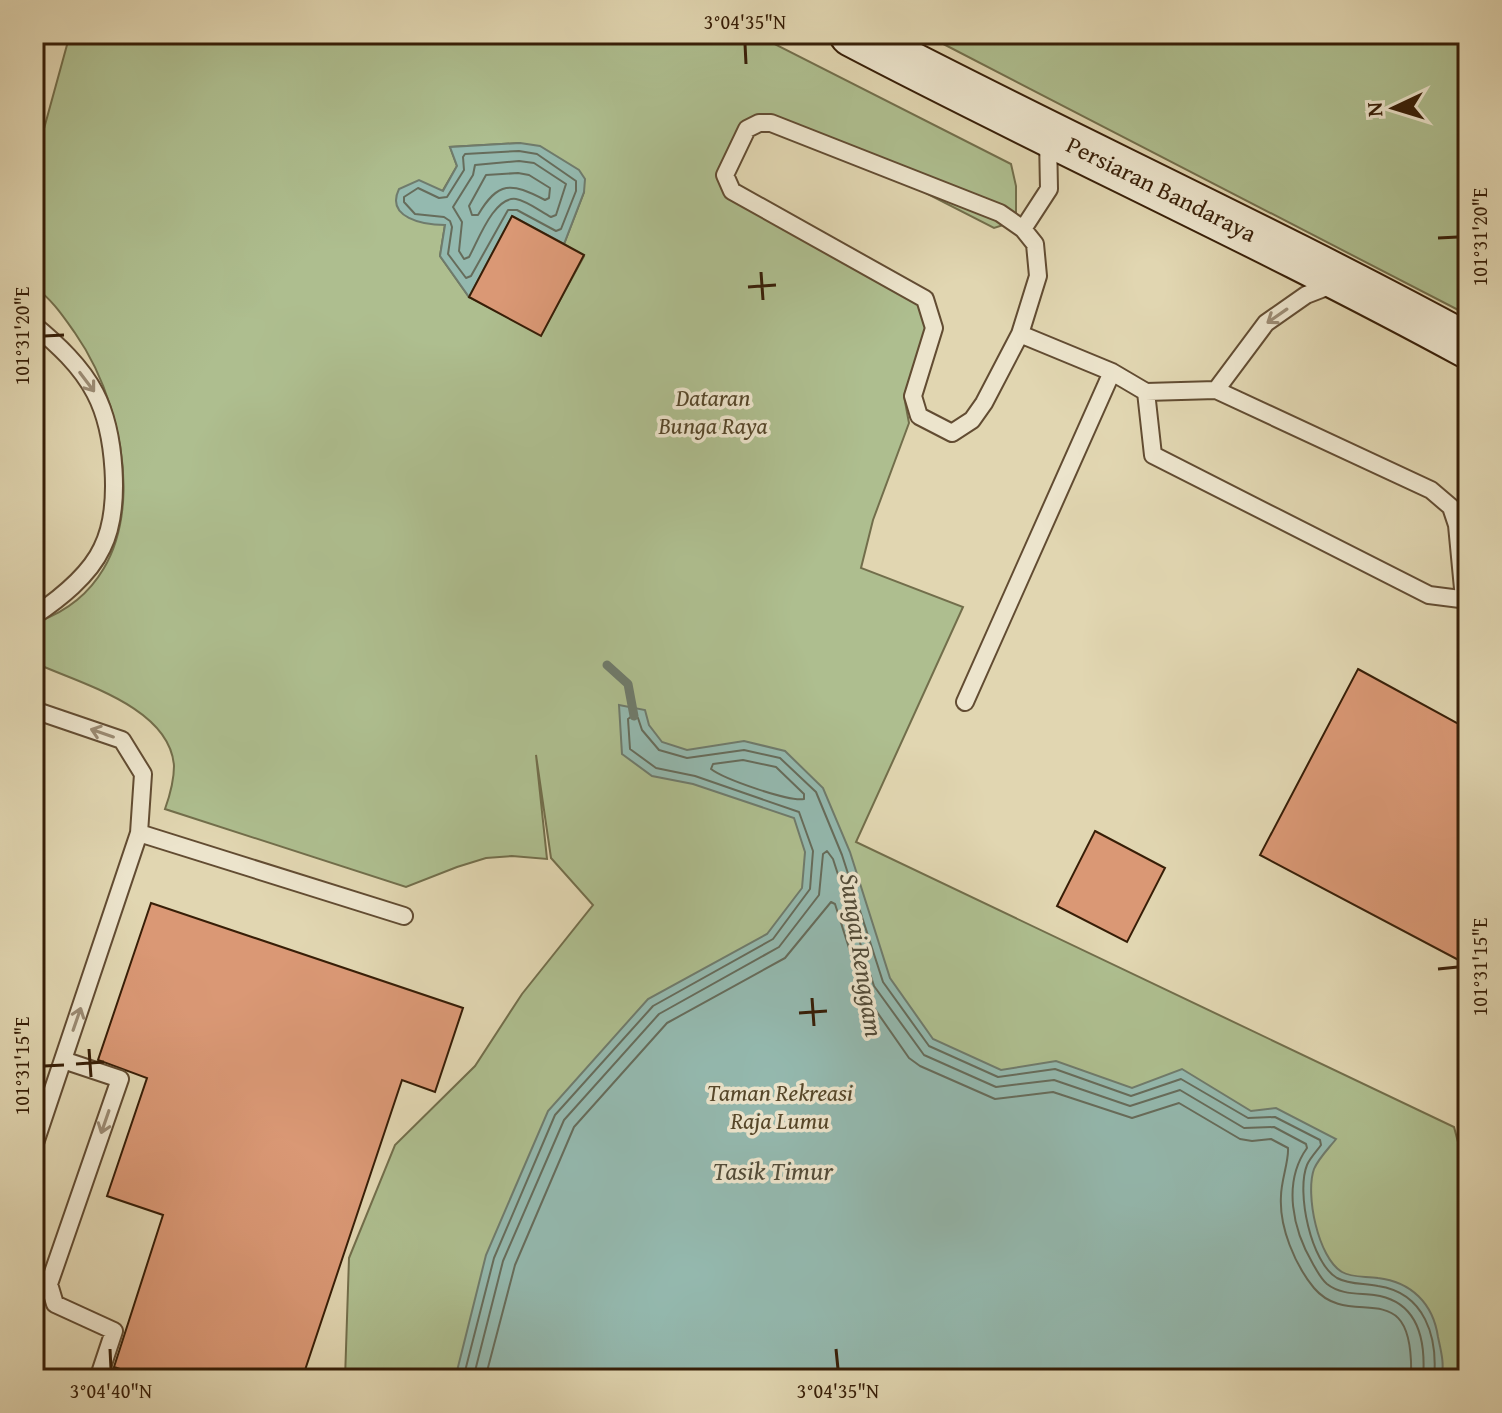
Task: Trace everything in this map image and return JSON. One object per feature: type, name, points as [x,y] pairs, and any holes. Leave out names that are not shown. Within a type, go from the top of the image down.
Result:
[{"type":"main road","name":"Persiaran Bandaraya","points":[[852,34],[1048,134],[1346,279],[1468,346]]},
{"type":"lane","points":[[759,123],[771,123],[1000,213],[1023,229],[1035,244],[1038,276],[1020,334],[984,403],[972,420],[952,433],[919,416],[913,396],[934,328],[925,299],[742,198],[732,191],[725,175],[747,129],[759,123]]},
{"type":"lane","points":[[1023,229],[1049,189],[1048,134]]},
{"type":"lane","points":[[1216,390],[1266,323],[1306,295],[1346,279]]},
{"type":"lane","points":[[34,325],[61,346],[95,393],[112,449],[114,500],[102,548],[67,593],[34,616]]},
{"type":"lane","points":[[1020,334],[1112,372],[1146,392],[1216,390],[1431,490],[1451,507],[1462,553],[1466,600],[1429,595],[1153,455],[1146,392]]},
{"type":"lane","points":[[965,702],[1112,372]]},
{"type":"lane","points":[[34,710],[122,740],[143,774],[139,833],[34,1146]]},
{"type":"lane","points":[[139,833],[404,916]]},
{"type":"lane","points":[[63,1060],[120,1079],[49,1284],[55,1304],[114,1331],[98,1379]]},
{"type":"green space","name":"Taman Rekreasi Raja Lumu","points":[[70,34],[755,34],[1011,164],[1016,186],[1016,221],[994,228],[779,118],[744,124],[720,175],[920,304],[926,329],[904,396],[909,423],[873,520],[861,568],[963,607],[856,842],[1454,1127],[1468,1180],[1468,1379],[345,1379],[349,1258],[395,1145],[475,1066],[522,994],[593,905],[551,858],[536,755],[547,859],[512,856],[486,858],[406,887],[165,809],[174,766],[169,745],[157,728],[120,700],[35,663],[40,621],[78,599],[103,569],[118,532],[124,492],[121,449],[111,407],[95,367],[61,314],[34,287],[34,165]],"holes":[[[520,143],[584,192],[564,244],[584,256],[541,335],[469,297],[440,256],[445,225],[442,192],[457,166],[450,147]]]},
{"type":"green space","points":[[924,34],[1468,34],[1468,315]]},
{"type":"water","points":[[520,143],[540,146],[579,170],[585,179],[584,192],[564,244],[512,216],[469,297],[440,256],[445,225],[418,221],[402,213],[396,199],[399,189],[419,180],[443,191],[457,166],[450,147]]},
{"type":"water","name":"Tasik Timur","points":[[619,705],[645,710],[649,725],[662,742],[687,750],[744,741],[785,751],[823,788],[850,852],[890,978],[933,1039],[1001,1070],[1056,1061],[1132,1088],[1182,1069],[1251,1111],[1276,1108],[1336,1139],[1316,1165],[1312,1180],[1316,1225],[1326,1254],[1346,1274],[1401,1284],[1426,1304],[1435,1325],[1442,1358],[1441,1379],[455,1379],[486,1255],[548,1111],[648,999],[767,934],[802,888],[805,852],[794,818],[693,784],[652,776],[622,754]]},
{"type":"building","points":[[512,216],[584,255],[541,336],[469,297]]},
{"type":"building","points":[[1358,669],[1468,729],[1468,965],[1260,855]]},
{"type":"building","points":[[1095,831],[1165,868],[1127,942],[1057,906]]},
{"type":"building","points":[[151,903],[463,1008],[435,1092],[402,1080],[302,1379],[150,1379],[114,1367],[163,1215],[107,1196],[147,1078],[98,1060]]},
{"type":"waterway","name":"Sungai Renggam","points":[[607,665],[628,684],[634,716]]},
{"type":"park label","name":"Dataran Bunga Raya","points":[[713,412]]}]
